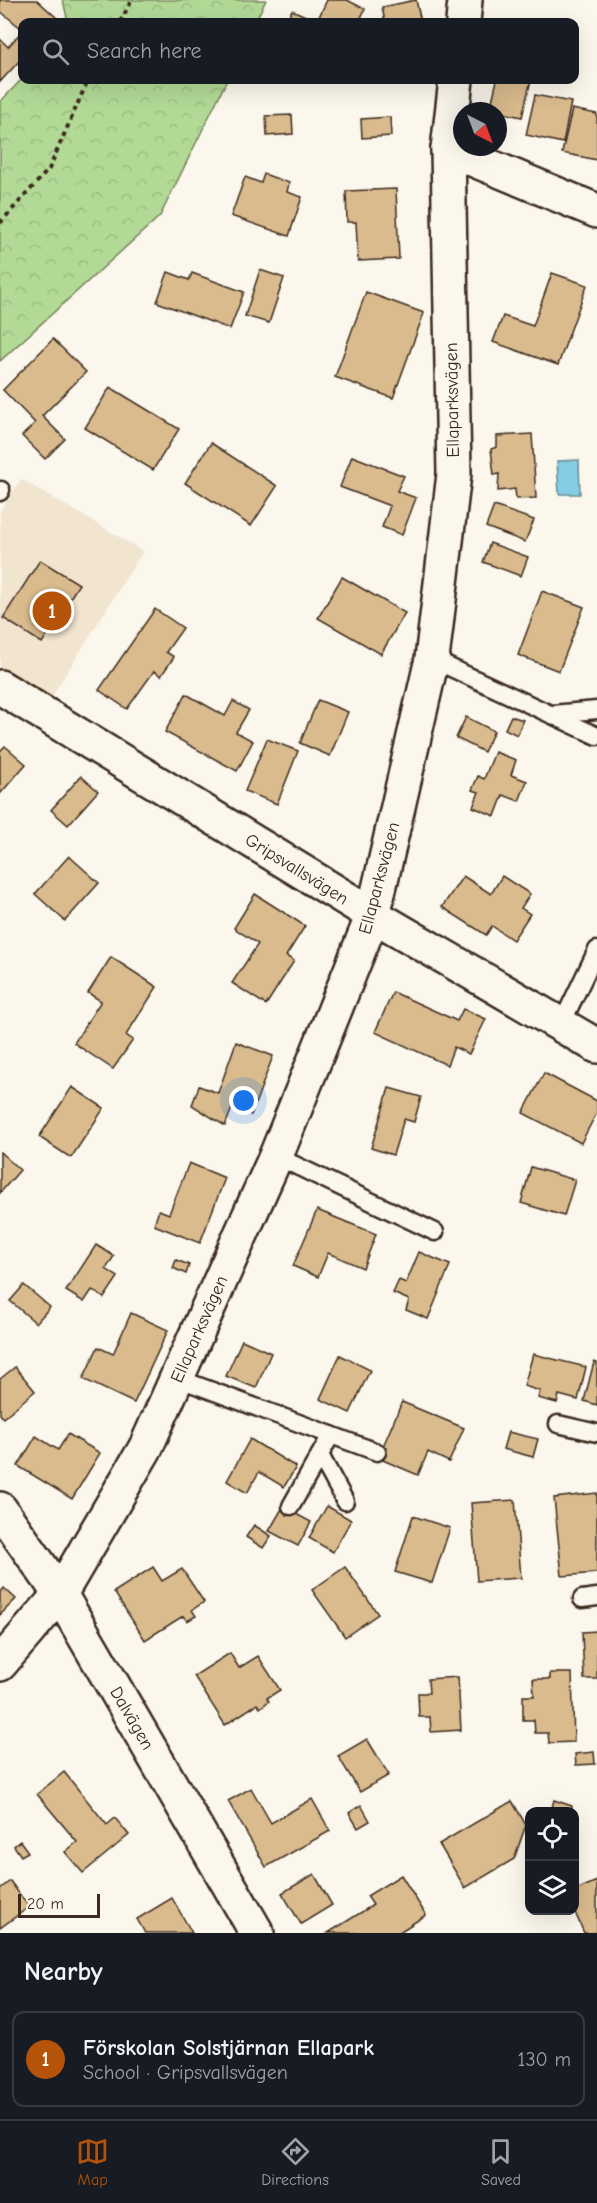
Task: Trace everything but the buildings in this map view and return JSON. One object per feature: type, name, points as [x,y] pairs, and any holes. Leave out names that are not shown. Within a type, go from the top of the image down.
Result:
[{"type":"street","points":[[463,18],[465,0]]},
{"type":"street","name":"Ellaparksvägen","points":[[0,1665],[60,1594],[146,1447],[276,1156],[373,915],[432,659],[454,474],[448,149],[456,84]]},
{"type":"street","points":[[448,149],[597,211]]},
{"type":"street","name":"Gripsvallsvägen","points":[[0,687],[373,915],[597,1046]]},
{"type":"street","name":"Dalvägen","points":[[0,1509],[60,1594],[257,1933]]},
{"type":"lane","points":[[432,659],[597,736]]},
{"type":"lane","points":[[551,714],[597,710]]},
{"type":"lane","points":[[561,1024],[597,950]]},
{"type":"lane","points":[[276,1156],[435,1232]]},
{"type":"lane","points":[[177,1378],[377,1452]]},
{"type":"lane","points":[[558,1424],[597,1433]]},
{"type":"lane","points":[[291,1506],[331,1435]]},
{"type":"lane","points":[[320,1455],[345,1501]]},
{"type":"path","points":[[122,18],[132,0]]},
{"type":"path","points":[[0,223],[49,169],[86,84]]},
{"type":"shaded area","points":[[21,479],[143,551],[49,701],[0,672],[0,511]]},
{"type":"green space","points":[[63,0],[266,0],[257,18],[67,18]]},
{"type":"green space","points":[[18,83],[225,84],[160,216],[0,361],[0,102]]},
{"type":"water","points":[[579,460],[580,494],[559,494],[557,461]]},
{"type":"place","name":"Förskolan Solstjärnan Ellapark","points":[[52,611]]}]
